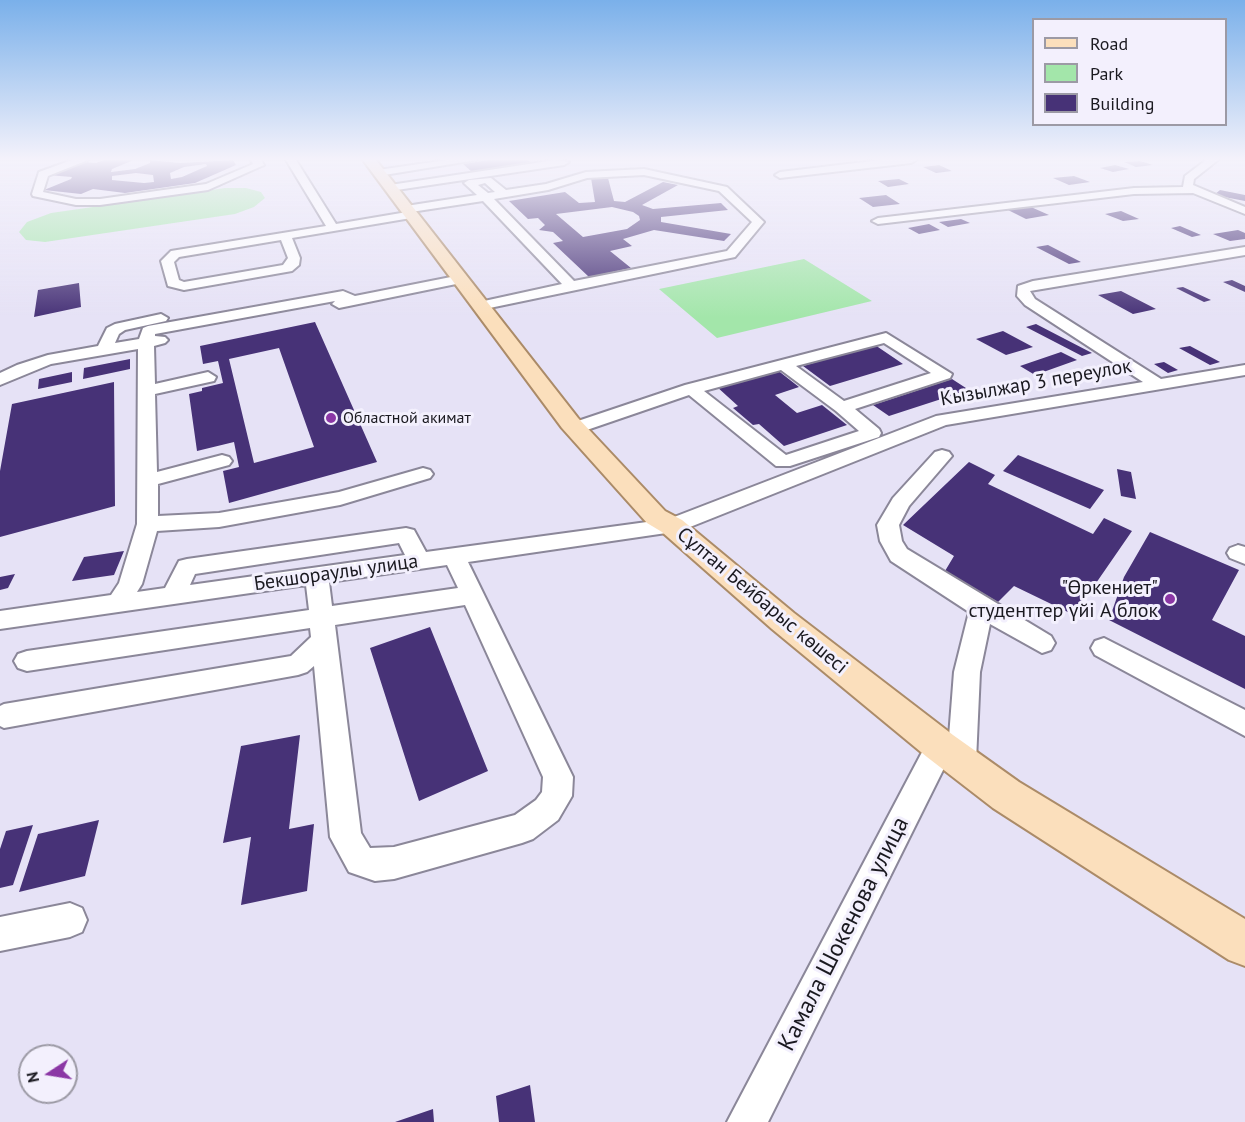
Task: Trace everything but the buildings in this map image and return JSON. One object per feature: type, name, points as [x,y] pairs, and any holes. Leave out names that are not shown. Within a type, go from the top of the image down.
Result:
[{"type":"main road","name":"Сұлтан Бейбарыс көшесі","points":[[409,212],[575,428],[656,517],[672,526],[783,621],[1006,795],[1245,944]]},
{"type":"street","points":[[322,212],[333,228]]},
{"type":"street","points":[[285,236],[294,258],[292,265],[287,268],[184,286],[173,283],[167,261],[175,254],[333,228],[356,212]]},
{"type":"street","points":[[501,212],[572,286]]},
{"type":"street","points":[[480,306],[731,254],[758,222],[748,212]]},
{"type":"street","points":[[878,221],[949,212]]},
{"type":"street","points":[[1159,385],[1030,302],[1024,296],[1023,289],[1034,285],[1245,251]]},
{"type":"street","points":[[0,380],[23,368],[106,344],[461,279]]},
{"type":"street","points":[[106,344],[112,331],[120,327],[312,289],[346,286],[348,298]]},
{"type":"street","points":[[119,603],[130,584],[148,525],[147,337]]},
{"type":"street","points":[[575,428],[691,389],[886,338],[944,374],[842,407]]},
{"type":"street","points":[[691,389],[783,462],[872,433],[842,407],[784,365]]},
{"type":"street","name":"Кызылжар 3 переулок","points":[[672,526],[942,420],[1245,370]]},
{"type":"street","points":[[146,392],[208,377]]},
{"type":"street","points":[[942,456],[900,503],[888,525],[891,541],[899,555],[1042,643]]},
{"type":"street","points":[[147,481],[222,461]]},
{"type":"street","points":[[148,525],[219,520],[318,502],[423,474]]},
{"type":"street","name":"Бекшораулы улица","points":[[0,620],[672,526]]},
{"type":"street","points":[[173,596],[187,567],[406,535],[420,561]]},
{"type":"street","points":[[317,576],[346,837],[360,861],[375,865],[394,863],[522,828],[547,810],[557,796],[558,777],[454,556]]},
{"type":"street","points":[[27,661],[323,630],[472,595]]},
{"type":"street","points":[[951,753],[982,608]]},
{"type":"street","points":[[4,716],[297,665],[323,630]]},
{"type":"street","points":[[1104,648],[1245,724]]},
{"type":"street","name":"Камала Шокенова улица","points":[[747,1122],[951,753]]},
{"type":"street","points":[[0,934],[70,920]]},
{"type":"green space","points":[[239,212],[45,242],[26,240],[19,232],[27,222],[51,213]]},
{"type":"green space","points":[[804,259],[872,301],[717,338],[659,289]]},
{"type":"place","name":"Областной акимат","points":[[331,418]]},
{"type":"place","name":"\"Өркениет\" студенттер үйі А блок","points":[[1170,599]]}]
